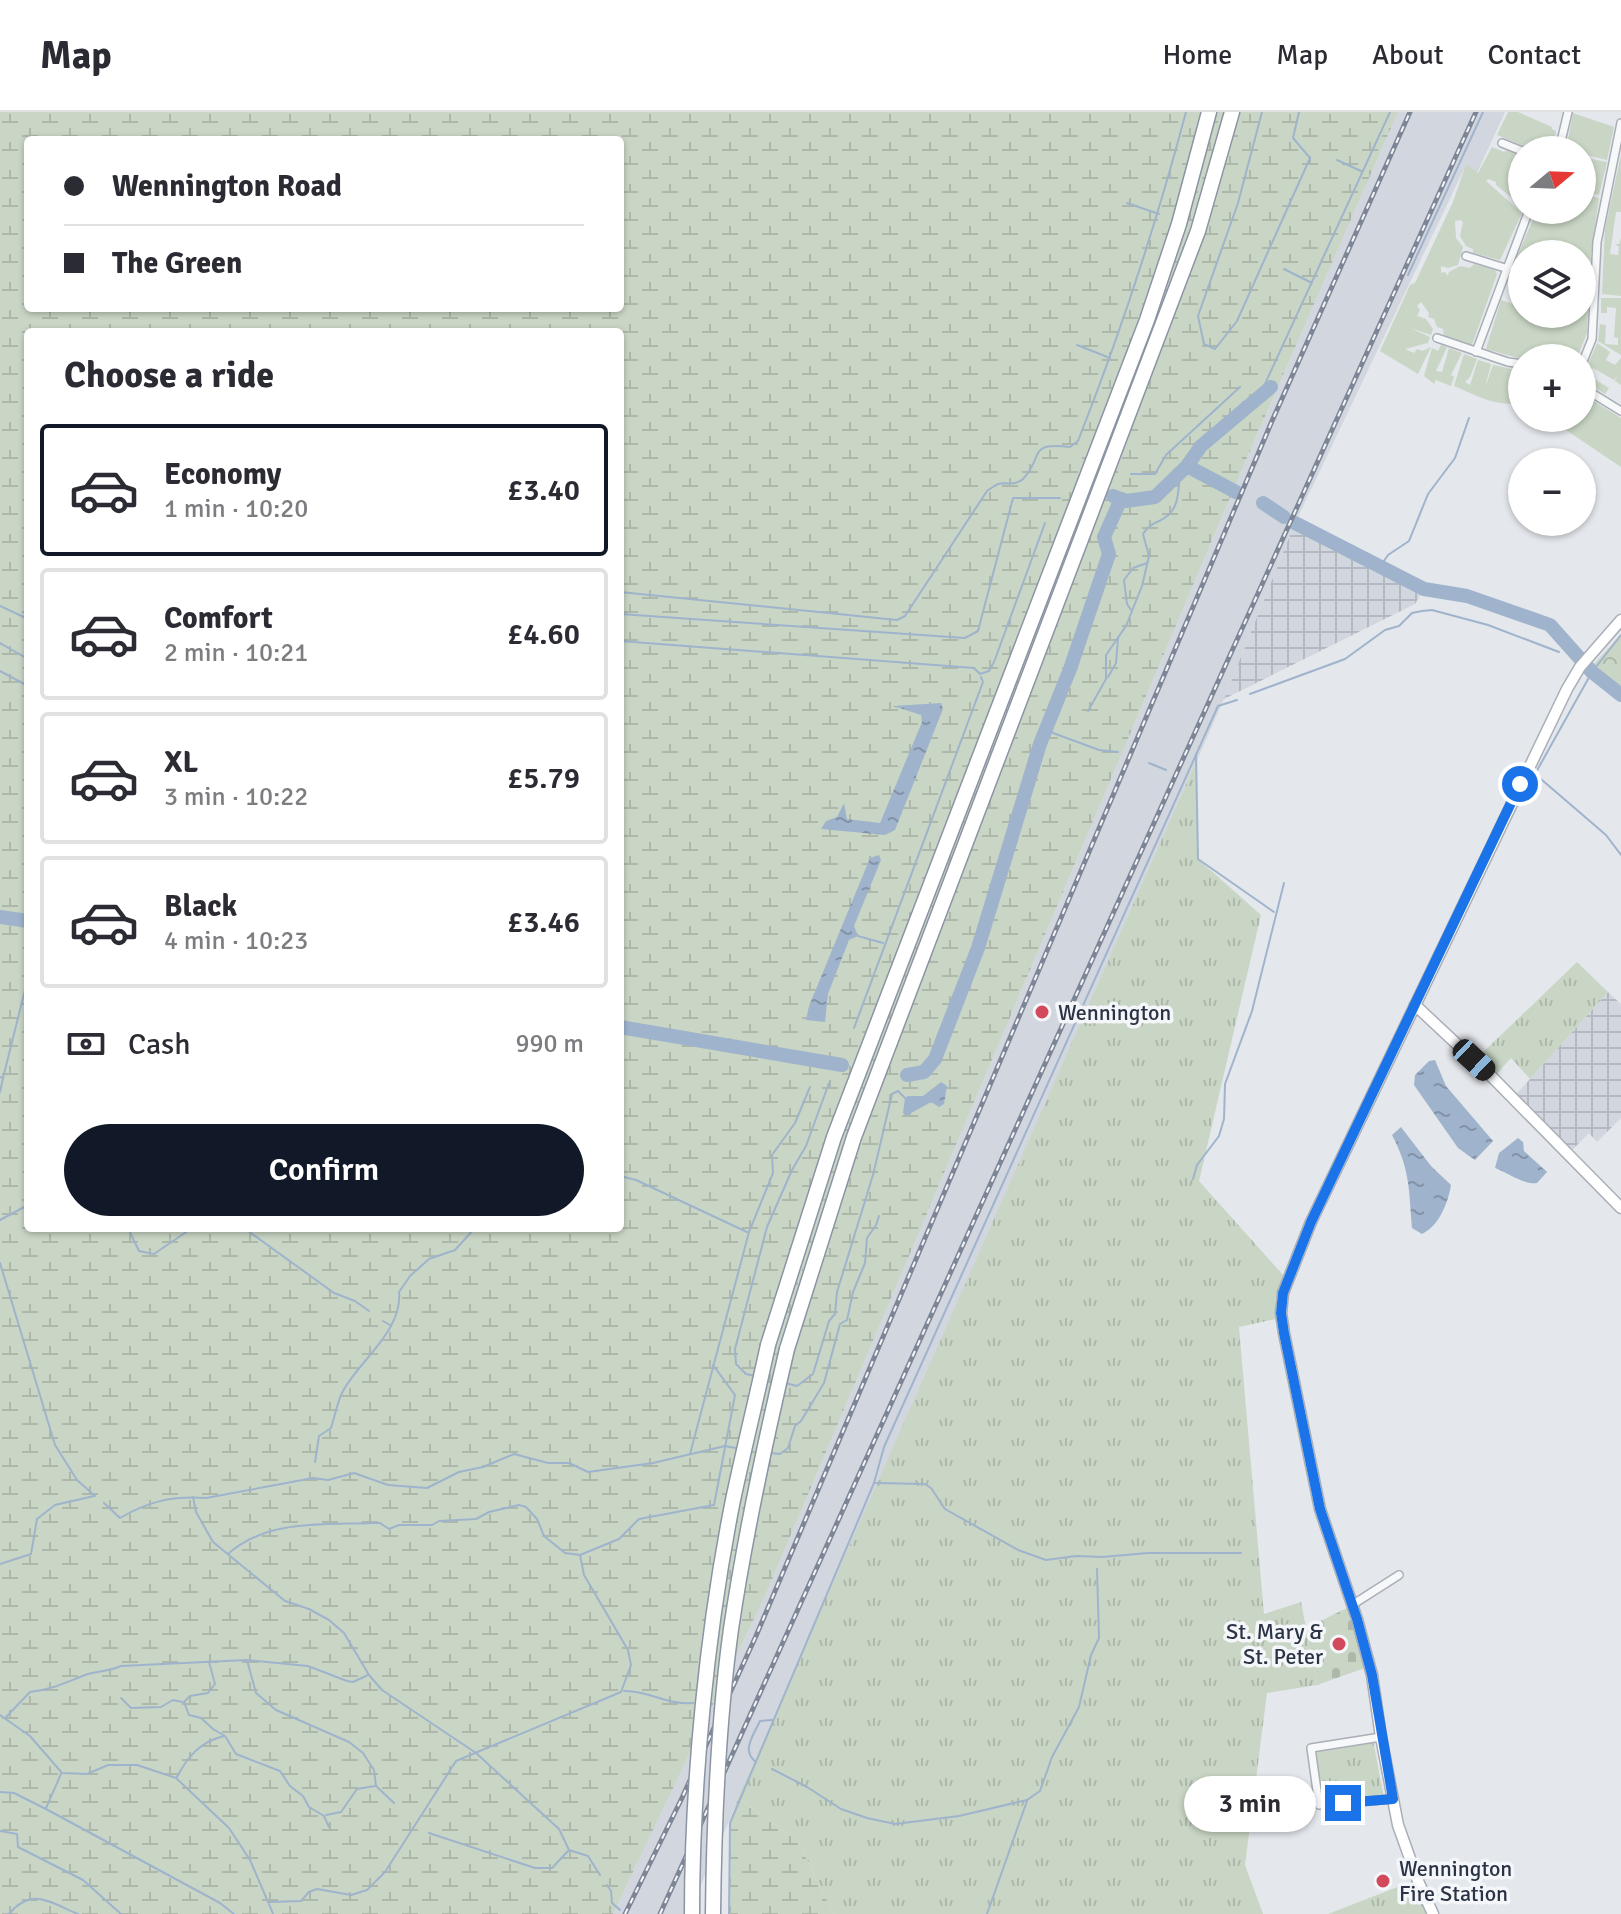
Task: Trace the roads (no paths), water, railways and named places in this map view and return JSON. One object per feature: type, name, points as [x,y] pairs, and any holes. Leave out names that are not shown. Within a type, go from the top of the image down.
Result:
[{"type":"highway","points":[[692,1914],[693,1850],[713,1626],[732,1503],[768,1345],[834,1137],[1147,320],[1183,210],[1209,112]]},
{"type":"highway","points":[[713,1914],[714,1821],[731,1632],[758,1473],[787,1349],[854,1137],[1198,231],[1232,112]]},
{"type":"main road","points":[[1433,1914],[1406,1850],[1393,1799],[1372,1675],[1320,1509],[1284,1333],[1281,1304],[1311,1222],[1526,771],[1580,667],[1621,620]]},
{"type":"main road","points":[[1415,1005],[1493,1078],[1621,1208]]},
{"type":"street","points":[[1562,136],[1568,112]]},
{"type":"street","points":[[1590,344],[1597,242],[1621,123]]},
{"type":"street","points":[[1502,143],[1508,145]]},
{"type":"street","points":[[1476,352],[1523,224]]},
{"type":"street","points":[[1466,256],[1505,268]]},
{"type":"street","points":[[1437,338],[1508,360]]},
{"type":"street","points":[[1596,396],[1621,411]]},
{"type":"street","points":[[1352,1605],[1399,1575]]},
{"type":"street","points":[[1381,1737],[1311,1748],[1319,1805],[1393,1799]]},
{"type":"water","points":[[941,703],[943,709],[895,830],[885,835],[821,829],[826,821],[837,817],[844,803],[847,819],[880,823],[922,722],[921,715],[893,706]]},
{"type":"water","points":[[879,855],[881,860],[854,926],[858,936],[849,940],[828,994],[825,1022],[806,1020],[870,858]]},
{"type":"water","points":[[1435,1060],[1446,1086],[1493,1141],[1475,1160],[1458,1148],[1414,1085],[1415,1075],[1429,1061]]},
{"type":"water","points":[[941,1082],[947,1086],[944,1104],[939,1107],[931,1102],[906,1116],[903,1113],[905,1098],[923,1096]]},
{"type":"water","points":[[1401,1127],[1431,1166],[1451,1185],[1442,1213],[1433,1226],[1422,1234],[1412,1228],[1405,1169],[1392,1135]]},
{"type":"water","points":[[1518,1138],[1523,1142],[1524,1151],[1547,1172],[1537,1183],[1521,1180],[1495,1168],[1499,1153]]},
{"type":"waterway","points":[[624,592],[897,620],[905,616],[987,491],[998,484],[1023,479],[1042,449],[1070,447],[1078,441],[1137,278],[1186,112]]},
{"type":"waterway","points":[[1262,112],[1238,203],[1198,316],[1204,344],[1215,349],[1237,321],[1310,158],[1293,138],[1299,112]]},
{"type":"waterway","points":[[1259,397],[1390,112]]},
{"type":"waterway","points":[[1408,275],[1483,112]]},
{"type":"waterway","points":[[1337,160],[1361,171]]},
{"type":"waterway","points":[[1127,203],[1159,214]]},
{"type":"waterway","points":[[1284,269],[1312,283]]},
{"type":"waterway","points":[[1077,345],[1110,358]]},
{"type":"waterway","points":[[1131,474],[1155,474],[1166,455],[1240,387]]},
{"type":"waterway","points":[[1113,496],[1126,501],[1155,497],[1187,466],[1201,446],[1271,387]]},
{"type":"waterway","points":[[1380,567],[1388,555],[1409,541],[1428,494],[1455,458],[1469,418]]},
{"type":"waterway","points":[[1187,466],[1236,492]]},
{"type":"waterway","points":[[1088,711],[1106,679],[1106,655],[1126,626],[1142,586],[1149,556],[1143,534],[1171,512],[1178,494],[1180,473]]},
{"type":"waterway","points":[[624,614],[965,638],[978,631],[1013,498],[1060,498]]},
{"type":"waterway","points":[[907,1075],[924,1072],[935,1059],[978,948],[1040,744],[1070,669],[1109,554],[1104,537],[1121,499]]},
{"type":"waterway","points":[[1263,503],[1284,517]]},
{"type":"waterway","points":[[624,641],[974,668],[980,674],[989,671],[994,662],[1045,523]]},
{"type":"waterway","points":[[1295,523],[1424,589],[1467,596],[1550,625],[1592,672],[1621,695]]},
{"type":"waterway","points":[[1131,610],[1127,604],[1124,580],[1133,568],[1147,563]]},
{"type":"waterway","points":[[0,606],[24,617]]},
{"type":"waterway","points":[[1250,694],[1345,659],[1385,630],[1399,626],[1412,613],[1422,611],[1432,610],[1488,625],[1559,652]]},
{"type":"waterway","points":[[1621,635],[1592,672],[1535,774],[1606,835],[1621,855]]},
{"type":"waterway","points":[[1108,677],[1116,663],[1118,638]]},
{"type":"waterway","points":[[0,643],[24,657]]},
{"type":"waterway","points":[[0,671],[24,684]]},
{"type":"waterway","points":[[854,1028],[983,682],[981,677]]},
{"type":"waterway","points":[[729,1914],[730,1823],[874,1483],[884,1447],[1218,706],[1237,700]]},
{"type":"waterway","points":[[1045,730],[1099,750],[1118,752]]},
{"type":"waterway","points":[[1196,754],[1198,859],[1274,912]]},
{"type":"waterway","points":[[1149,763],[1166,770]]},
{"type":"waterway","points":[[1193,1179],[1197,1165],[1219,1136],[1224,1119],[1225,1084],[1252,1011],[1284,883]]},
{"type":"waterway","points":[[0,917],[24,920]]},
{"type":"waterway","points":[[858,936],[883,943]]},
{"type":"waterway","points":[[3,1078],[24,994]]},
{"type":"waterway","points":[[624,1028],[842,1065]]},
{"type":"waterway","points":[[0,1077],[3,1078],[0,1092]]},
{"type":"waterway","points":[[755,1376],[746,1374],[736,1364],[735,1349],[767,1227],[806,1146],[829,1083]]},
{"type":"waterway","points":[[690,1454],[749,1232],[773,1173],[772,1155],[795,1123],[810,1087]]},
{"type":"waterway","points":[[785,1383],[797,1386],[813,1374],[829,1321],[835,1314],[837,1292],[873,1175],[892,1094],[898,1091],[905,1098]]},
{"type":"waterway","points":[[624,1177],[747,1232]]},
{"type":"waterway","points":[[0,1220],[24,1207]]},
{"type":"waterway","points":[[770,1453],[780,1454],[788,1448],[795,1426],[824,1383],[840,1324],[847,1320],[853,1292],[865,1263],[867,1238],[879,1216]]},
{"type":"waterway","points":[[130,1232],[139,1251],[154,1254],[186,1232]]},
{"type":"waterway","points":[[250,1232],[334,1293],[355,1301],[369,1311]]},
{"type":"waterway","points":[[315,1462],[319,1436],[331,1428],[350,1379],[388,1332],[398,1306],[399,1292],[410,1276],[429,1259],[455,1250],[471,1232]]},
{"type":"waterway","points":[[0,1263],[55,1445],[77,1480],[95,1496]]},
{"type":"waterway","points":[[383,1321],[390,1325]]},
{"type":"waterway","points":[[228,1554],[243,1543],[278,1529],[316,1524],[380,1523],[389,1529],[399,1525],[432,1525],[439,1521],[476,1519],[489,1512],[519,1505],[526,1507],[537,1519],[544,1536],[565,1553],[580,1555],[619,1539],[639,1519],[714,1505],[735,1395],[713,1365]]},
{"type":"waterway","points":[[313,1478],[328,1480],[354,1473],[388,1485],[427,1488],[459,1472],[483,1467],[514,1454],[548,1463],[569,1463],[588,1472],[653,1463],[725,1446],[736,1448]]},
{"type":"waterway","points":[[104,1503],[120,1518],[161,1501],[206,1498],[313,1478]]},
{"type":"waterway","points":[[876,1483],[925,1484],[945,1509],[1018,1550],[1046,1560],[1148,1553],[1241,1553]]},
{"type":"waterway","points":[[0,1564],[31,1554],[37,1519],[55,1505],[94,1496]]},
{"type":"waterway","points":[[193,1497],[196,1512],[213,1542],[285,1601],[329,1620],[344,1633],[369,1675],[382,1690],[476,1753],[559,1829],[569,1850],[588,1856],[600,1875]]},
{"type":"waterway","points":[[0,1715],[30,1736],[62,1773],[87,1774],[108,1765],[137,1765],[176,1778],[229,1828],[250,1860],[268,1902],[301,1901],[317,1889],[351,1895],[367,1890],[385,1872],[456,1761],[621,1692],[631,1665],[628,1650],[584,1575],[580,1555]]},
{"type":"waterway","points":[[772,1769],[841,1809],[895,1824],[959,1816],[1027,1800],[1040,1791],[1052,1757],[1079,1707],[1091,1655],[1099,1638],[1097,1569]]},
{"type":"waterway","points":[[247,1660],[256,1693],[276,1710],[349,1742],[363,1753],[374,1770],[376,1786],[394,1803]]},
{"type":"waterway","points":[[6,1717],[30,1692],[121,1666],[247,1660],[308,1666],[353,1682],[368,1675]]},
{"type":"waterway","points":[[209,1662],[215,1684],[208,1693],[190,1696],[184,1702],[189,1715],[201,1718],[225,1736],[236,1754],[280,1771],[309,1807],[324,1816],[329,1827]]},
{"type":"waterway","points":[[624,1691],[693,1703]]},
{"type":"waterway","points":[[121,1698],[131,1708],[161,1707],[173,1700],[182,1702]]},
{"type":"waterway","points":[[756,1762],[749,1753],[752,1738],[760,1721],[772,1720]]},
{"type":"waterway","points":[[177,1777],[196,1751],[224,1736]]},
{"type":"waterway","points":[[46,1808],[61,1774]]},
{"type":"waterway","points":[[326,1815],[341,1812],[357,1789],[375,1786]]},
{"type":"waterway","points":[[0,1792],[14,1793],[46,1809],[220,1903],[234,1914]]},
{"type":"waterway","points":[[987,1914],[1027,1801]]},
{"type":"waterway","points":[[0,1831],[17,1834],[18,1847],[83,1880],[121,1914]]},
{"type":"waterway","points":[[429,1833],[535,1868],[552,1868],[568,1851]]},
{"type":"waterway","points":[[607,1885],[612,1903],[620,1910]]},
{"type":"waterway","points":[[9,1914],[17,1906],[34,1899],[42,1899],[78,1914]]},
{"type":"waterway","points":[[269,1904],[273,1914]]},
{"type":"railway","points":[[625,1914],[756,1636],[1272,421],[1410,112]]},
{"type":"railway","points":[[660,1914],[1476,112]]},
{"type":"place","name":"Wennington","points":[[1042,1012]]},
{"type":"place","name":"St. Mary & St. Peter","points":[[1339,1644]]},
{"type":"place","name":"Wennington Fire Station","points":[[1383,1881]]}]
